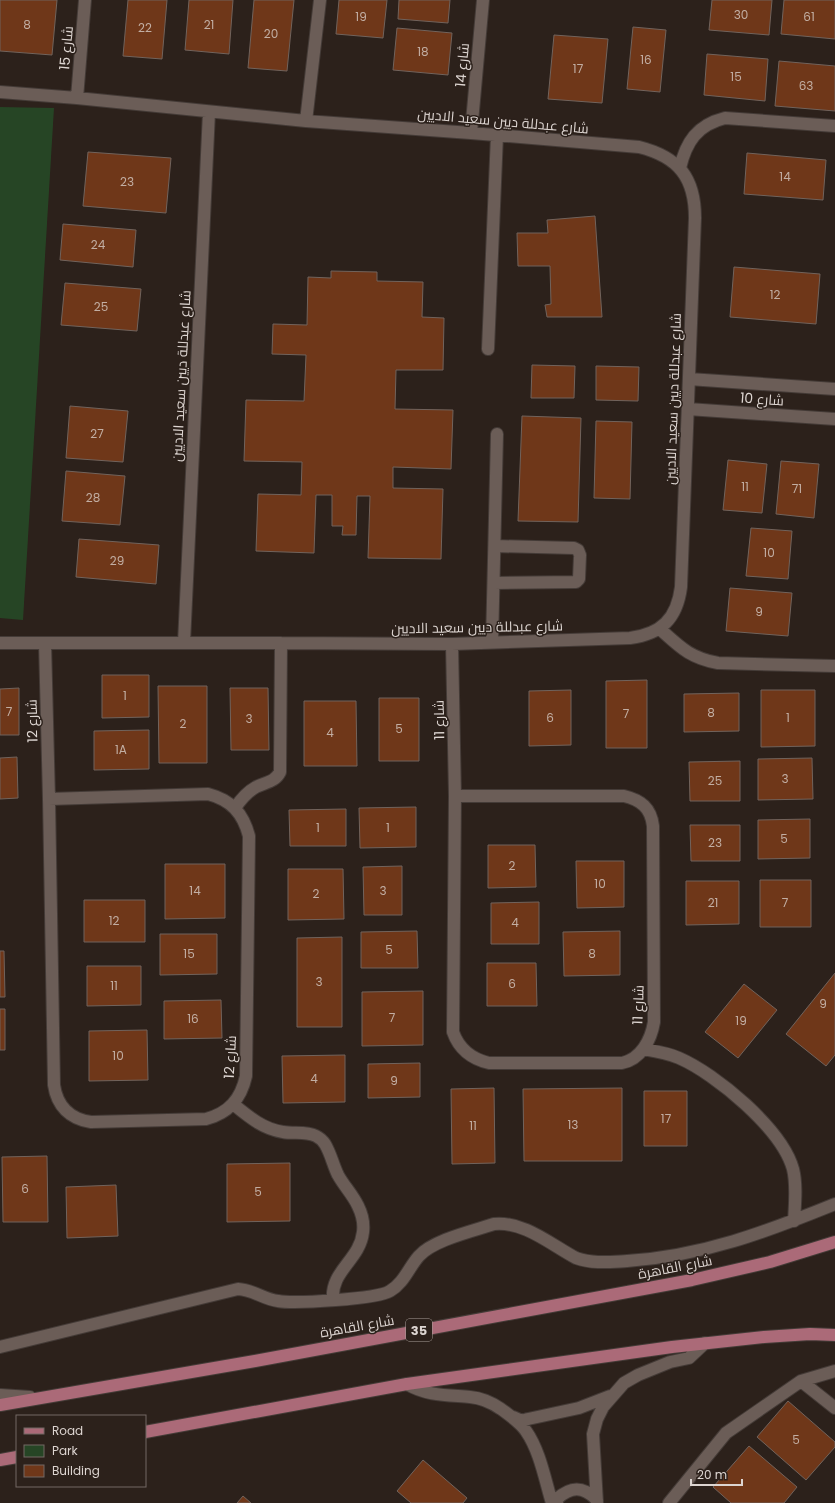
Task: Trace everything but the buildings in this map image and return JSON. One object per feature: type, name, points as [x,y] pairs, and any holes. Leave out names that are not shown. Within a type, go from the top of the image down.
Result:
[{"type":"main road","name":"شارع القاهرة","points":[[0,1405],[263,1359],[692,1280],[770,1262],[835,1242]]},
{"type":"main road","points":[[146,1432],[407,1384],[672,1346],[764,1337],[810,1334],[835,1335]]},
{"type":"main road","points":[[0,1460],[16,1456]]},
{"type":"street","name":"شارع 15","points":[[77,98],[85,0]]},
{"type":"street","points":[[306,121],[320,0]]},
{"type":"street","name":"شارع 14","points":[[471,133],[483,0]]},
{"type":"street","name":"شارع عبدللة ديين سعيد الاديين","points":[[0,92],[77,98],[306,121],[640,147],[666,157],[680,168],[689,182],[695,202],[681,587],[680,596],[673,614],[660,629],[644,636],[630,638],[452,644],[281,642],[0,643]]},
{"type":"street","name":"شارع عبدللة ديين سعيد الاديين","points":[[184,643],[209,112]]},
{"type":"street","points":[[680,168],[685,151],[690,142],[701,129],[713,121],[725,118],[835,126]]},
{"type":"street","points":[[488,349],[497,135]]},
{"type":"street","name":"شارع 10","points":[[689,379],[835,389]]},
{"type":"street","name":"شارع 10","points":[[688,409],[835,419]]},
{"type":"street","points":[[492,643],[497,434]]},
{"type":"street","points":[[494,583],[576,582],[579,579],[580,562],[580,552],[576,548],[495,546]]},
{"type":"street","points":[[660,629],[687,653],[706,661],[718,663],[835,666]]},
{"type":"street","points":[[236,808],[239,802],[250,791],[275,780],[280,772],[281,642]]},
{"type":"street","name":"شارع 12","points":[[45,643],[54,1085],[57,1099],[60,1105],[71,1115],[77,1119],[91,1122],[206,1119],[216,1116],[234,1104],[240,1096],[246,1076],[249,836],[242,816],[236,808],[218,797],[208,794],[49,799]]},
{"type":"street","name":"شارع 11","points":[[452,644],[455,796],[453,1032],[460,1046],[473,1057],[489,1063],[622,1063],[631,1060],[643,1049],[651,1036],[654,1022],[653,826],[650,814],[646,807],[641,802],[624,796],[455,796]]},
{"type":"street","points":[[643,1049],[678,1057],[721,1083],[778,1139],[787,1153],[793,1169],[795,1183],[794,1221]]},
{"type":"street","points":[[234,1104],[252,1120],[268,1128],[285,1132],[308,1134],[319,1138],[326,1147],[339,1176],[358,1205],[363,1224],[361,1244],[336,1280],[332,1293],[333,1300]]},
{"type":"street","points":[[0,1347],[230,1290],[246,1289],[283,1302],[333,1300],[384,1294],[396,1287],[419,1256],[426,1250],[438,1243],[494,1224],[502,1223],[518,1226],[576,1258],[596,1262],[638,1260],[702,1250],[733,1242],[794,1221],[835,1204]]},
{"type":"street","points":[[597,1501],[593,1434],[597,1419],[603,1407],[624,1384],[638,1375],[670,1362],[689,1358],[705,1343]]},
{"type":"street","points":[[669,1503],[726,1433],[801,1381],[835,1370]]},
{"type":"street","points":[[801,1381],[835,1408]]},
{"type":"street","points":[[407,1384],[415,1389],[433,1394],[482,1398],[492,1403],[510,1416],[526,1430],[533,1444],[540,1460],[552,1503]]},
{"type":"street","points":[[510,1416],[522,1421],[579,1408],[613,1395]]},
{"type":"street","points":[[0,1396],[37,1398]]},
{"type":"street","points":[[557,1503],[557,1499],[564,1492],[572,1489],[590,1493],[597,1501]]},
{"type":"green space","points":[[0,107],[54,108],[23,620],[0,618]]}]
